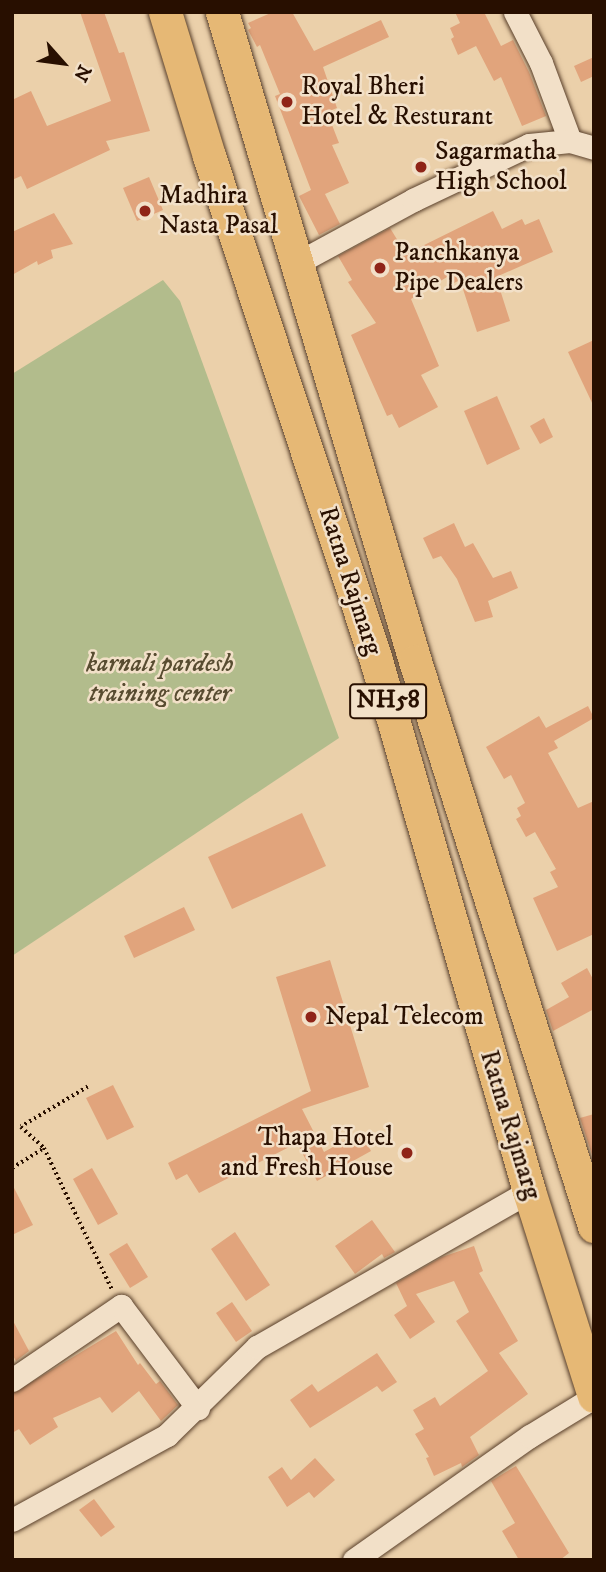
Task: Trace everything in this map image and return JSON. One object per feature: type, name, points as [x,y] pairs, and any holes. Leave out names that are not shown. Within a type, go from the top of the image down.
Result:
[{"type":"highway","name":"Ratna Rajmarg","points":[[165,12],[209,156],[375,657],[529,1191],[594,1396]]},
{"type":"highway","name":"Ratna Rajmarg","points":[[222,12],[415,661],[588,1188],[594,1226]]},
{"type":"street","points":[[515,12],[541,63],[569,141]]},
{"type":"street","points":[[297,263],[413,200],[529,145],[569,141],[594,148]]},
{"type":"street","points":[[12,1520],[167,1435],[198,1408],[257,1347],[529,1191]]},
{"type":"street","points":[[12,1380],[121,1306],[198,1408]]},
{"type":"street","points":[[354,1560],[530,1436],[594,1396]]},
{"type":"path","points":[[88,1087],[21,1127],[44,1149],[121,1306]]},
{"type":"path","points":[[12,1168],[44,1149]]},
{"type":"green space","name":"karnali pardesh training center","points":[[163,280],[180,301],[339,738],[12,956],[12,374]]},
{"type":"building","points":[[80,12],[104,12],[119,53],[124,52],[150,131],[106,141],[110,150],[27,189],[21,176],[12,180],[12,100],[31,91],[47,126],[111,101]]},
{"type":"building","points":[[273,12],[292,12],[314,51],[381,20],[389,37],[323,67],[337,108],[327,112],[339,143],[332,145],[349,183],[325,194],[340,224],[319,235],[299,196],[311,190],[275,96],[280,94],[260,45],[257,47],[248,30],[251,28],[248,23]]},
{"type":"building","points":[[455,12],[484,12],[501,46],[513,40],[546,116],[522,126],[501,77],[494,81],[476,46],[458,55],[451,39],[454,37],[450,28],[460,23]]},
{"type":"building","points":[[594,57],[594,76],[581,82],[574,66]]},
{"type":"building","points":[[149,177],[163,210],[137,221],[123,188]]},
{"type":"building","points":[[493,211],[502,229],[522,219],[525,225],[539,219],[553,252],[496,277],[510,321],[477,332],[460,280],[450,285],[447,277],[411,299],[439,366],[421,375],[438,407],[399,428],[392,414],[387,416],[351,335],[376,323],[348,282],[352,280],[338,256],[390,228],[406,254]]},
{"type":"building","points":[[54,213],[73,244],[51,250],[53,258],[38,265],[37,261],[12,275],[12,232]]},
{"type":"building","points":[[594,340],[594,407],[568,352]]},
{"type":"building","points":[[497,396],[520,449],[487,465],[464,411]]},
{"type":"building","points":[[544,418],[553,437],[540,444],[530,426]]},
{"type":"building","points":[[454,523],[465,547],[473,543],[493,578],[511,571],[518,588],[488,601],[493,617],[475,622],[457,579],[441,556],[433,559],[423,538]]},
{"type":"building","points":[[588,706],[594,718],[554,741],[558,748],[548,753],[578,808],[594,801],[594,934],[557,951],[533,898],[558,887],[550,872],[556,869],[535,832],[526,837],[516,819],[521,816],[517,808],[525,803],[511,775],[504,779],[486,747],[539,716],[546,728]]},
{"type":"building","points":[[302,813],[326,866],[232,909],[208,857]]},
{"type":"building","points":[[184,907],[195,930],[134,958],[124,936]]},
{"type":"building","points":[[330,960],[369,1087],[302,1109],[324,1152],[360,1132],[371,1151],[317,1181],[297,1143],[199,1193],[187,1174],[176,1180],[168,1163],[311,1091],[276,977]]},
{"type":"building","points":[[587,968],[594,981],[594,1009],[553,1031],[546,1010],[569,997],[561,983]]},
{"type":"building","points":[[113,1085],[134,1127],[107,1140],[86,1098]]},
{"type":"building","points":[[594,1114],[594,1161],[580,1118]]},
{"type":"building","points":[[92,1168],[118,1214],[98,1225],[73,1179]]},
{"type":"building","points":[[12,1184],[33,1225],[12,1235]]},
{"type":"building","points":[[372,1220],[395,1252],[384,1258],[382,1254],[355,1274],[335,1246]]},
{"type":"building","points":[[235,1232],[270,1285],[246,1301],[211,1249]]},
{"type":"building","points":[[127,1243],[148,1277],[130,1288],[109,1254]]},
{"type":"building","points":[[474,1246],[483,1271],[479,1273],[518,1341],[499,1353],[528,1394],[470,1437],[479,1455],[462,1467],[461,1463],[434,1476],[426,1458],[429,1457],[415,1434],[424,1429],[413,1410],[435,1397],[440,1406],[488,1371],[456,1321],[469,1312],[454,1281],[416,1294],[435,1322],[410,1339],[394,1315],[407,1306],[396,1283],[442,1257]]},
{"type":"building","points":[[232,1302],[252,1331],[236,1342],[216,1313]]},
{"type":"building","points":[[12,1319],[29,1351],[16,1361],[12,1354]]},
{"type":"building","points":[[116,1331],[138,1365],[140,1363],[156,1384],[160,1381],[178,1405],[161,1421],[139,1391],[112,1413],[100,1397],[53,1418],[58,1427],[30,1445],[19,1429],[12,1433],[12,1394]]},
{"type":"building","points":[[377,1353],[397,1382],[382,1392],[377,1386],[310,1428],[290,1400],[312,1384],[318,1392]]},
{"type":"building","points":[[315,1458],[335,1480],[314,1498],[309,1492],[287,1507],[268,1477],[282,1467],[291,1480]]},
{"type":"building","points":[[516,1466],[569,1553],[560,1560],[519,1560],[502,1531],[515,1523],[491,1481]]},
{"type":"building","points":[[94,1499],[115,1527],[101,1537],[79,1510]]},
{"type":"place","name":"Royal Bheri Hotel & Resturant","points":[[287,102]]},
{"type":"place","name":"Sagarmatha High School","points":[[421,167]]},
{"type":"place","name":"Madhira Nasta Pasal","points":[[145,211]]},
{"type":"place","name":"Panchkanya Pipe Dealers","points":[[380,268]]},
{"type":"place","name":"Nepal Telecom","points":[[311,1017]]},
{"type":"place","name":"Thapa Hotel and Fresh House","points":[[407,1153]]}]
